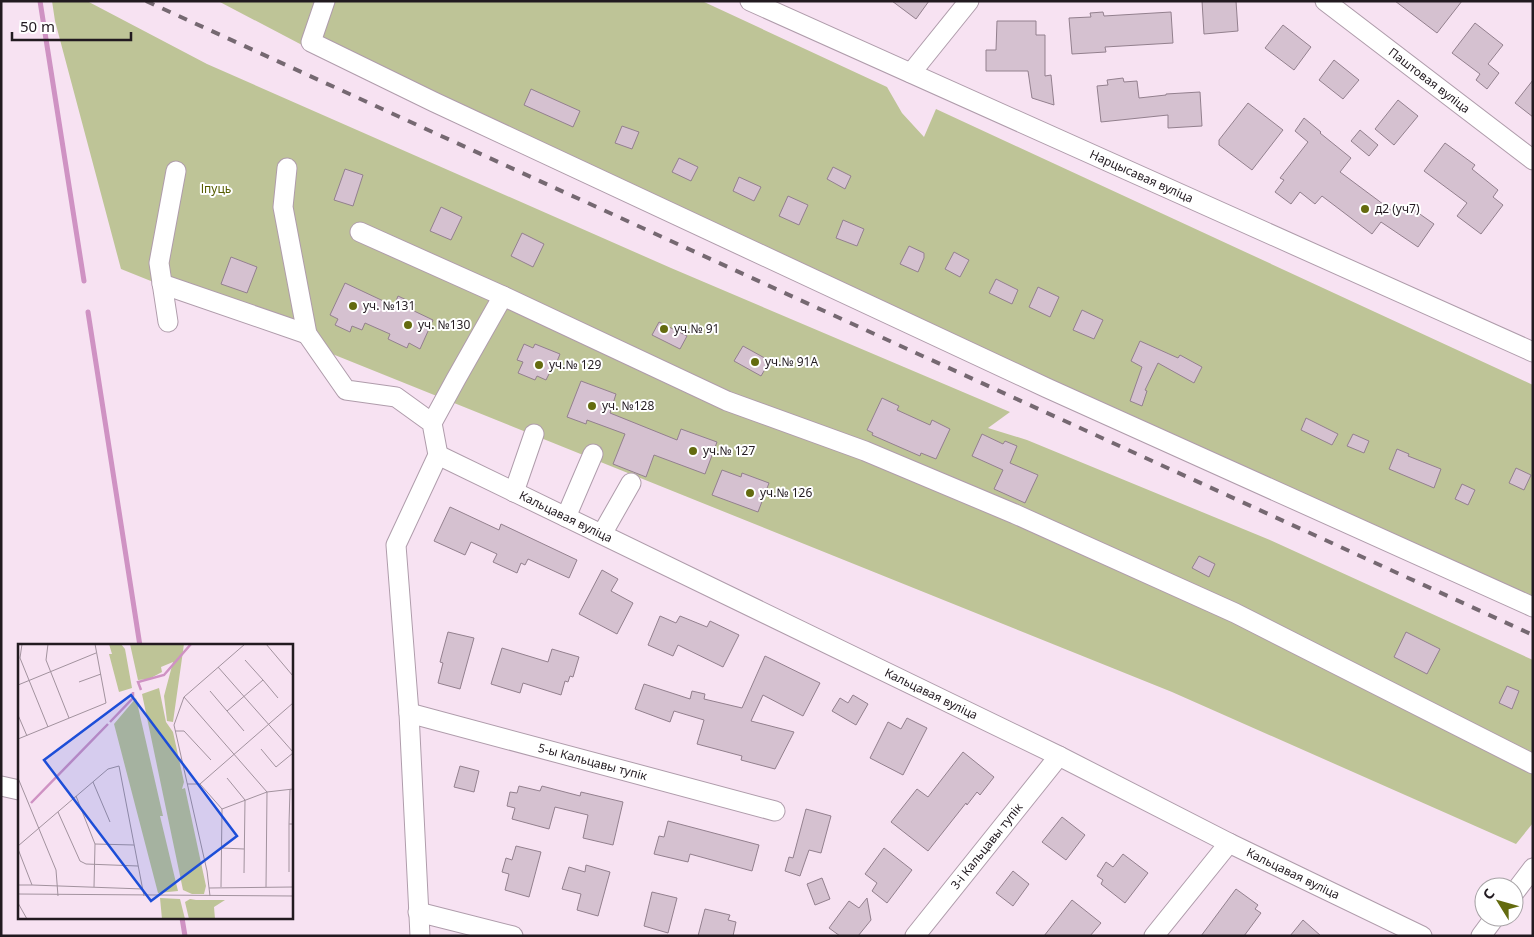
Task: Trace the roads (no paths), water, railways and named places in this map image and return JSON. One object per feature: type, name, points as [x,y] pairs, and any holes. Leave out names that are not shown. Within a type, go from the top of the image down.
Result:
[{"type":"street","points":[[325,1],[311,42],[434,102],[1029,380],[1533,607]]},
{"type":"street","name":"Нарцысавая вуліца","points":[[750,1],[1533,352]]},
{"type":"street","points":[[911,73],[968,1]]},
{"type":"street","name":"Паштовая вуліца","points":[[1325,1],[1533,160]]},
{"type":"street","points":[[287,168],[283,207],[307,334],[346,390],[396,397],[432,423]]},
{"type":"street","points":[[168,322],[159,263],[176,171]]},
{"type":"street","points":[[360,232],[503,296],[727,402],[865,451],[1024,518],[1235,613],[1533,764]]},
{"type":"street","points":[[162,284],[307,334]]},
{"type":"street","points":[[420,936],[409,713],[396,545],[438,455],[432,423],[503,296]]},
{"type":"street","points":[[514,492],[534,434]]},
{"type":"street","points":[[566,517],[593,454]]},
{"type":"street","name":"Кальцавая вуліца","points":[[438,455],[1059,756],[1411,934]]},
{"type":"street","points":[[602,534],[631,484]]},
{"type":"street","name":"5-ы Кальцавы тупік","points":[[409,713],[775,811]]},
{"type":"street","name":"3-і Кальцавы тупік","points":[[915,936],[1059,756]]},
{"type":"street","points":[[1,786],[18,790]]},
{"type":"street","points":[[1154,936],[1229,843]]},
{"type":"street","points":[[1524,880],[1533,868]]},
{"type":"street","points":[[418,912],[513,936]]},
{"type":"waterway","points":[[40,1],[84,281]]},
{"type":"waterway","points":[[88,312],[140,644]]},
{"type":"waterway","points":[[182,920],[185,936]]},
{"type":"railway","points":[[146,1],[1533,635]]},
{"type":"place","name":"д2 (уч7)","points":[[1365,209]]},
{"type":"place","name":"уч. №131","points":[[353,306]]},
{"type":"place","name":"уч. №130","points":[[408,325]]},
{"type":"place","name":"уч.№ 91","points":[[664,329]]},
{"type":"place","name":"уч.№ 91А","points":[[755,362]]},
{"type":"place","name":"уч.№ 129","points":[[539,365]]},
{"type":"place","name":"уч. №128","points":[[592,406]]},
{"type":"place","name":"уч.№ 127","points":[[693,451]]},
{"type":"place","name":"уч.№ 126","points":[[750,493]]},
{"type":"park label","name":"Іпуць","points":[[216,189]]}]
